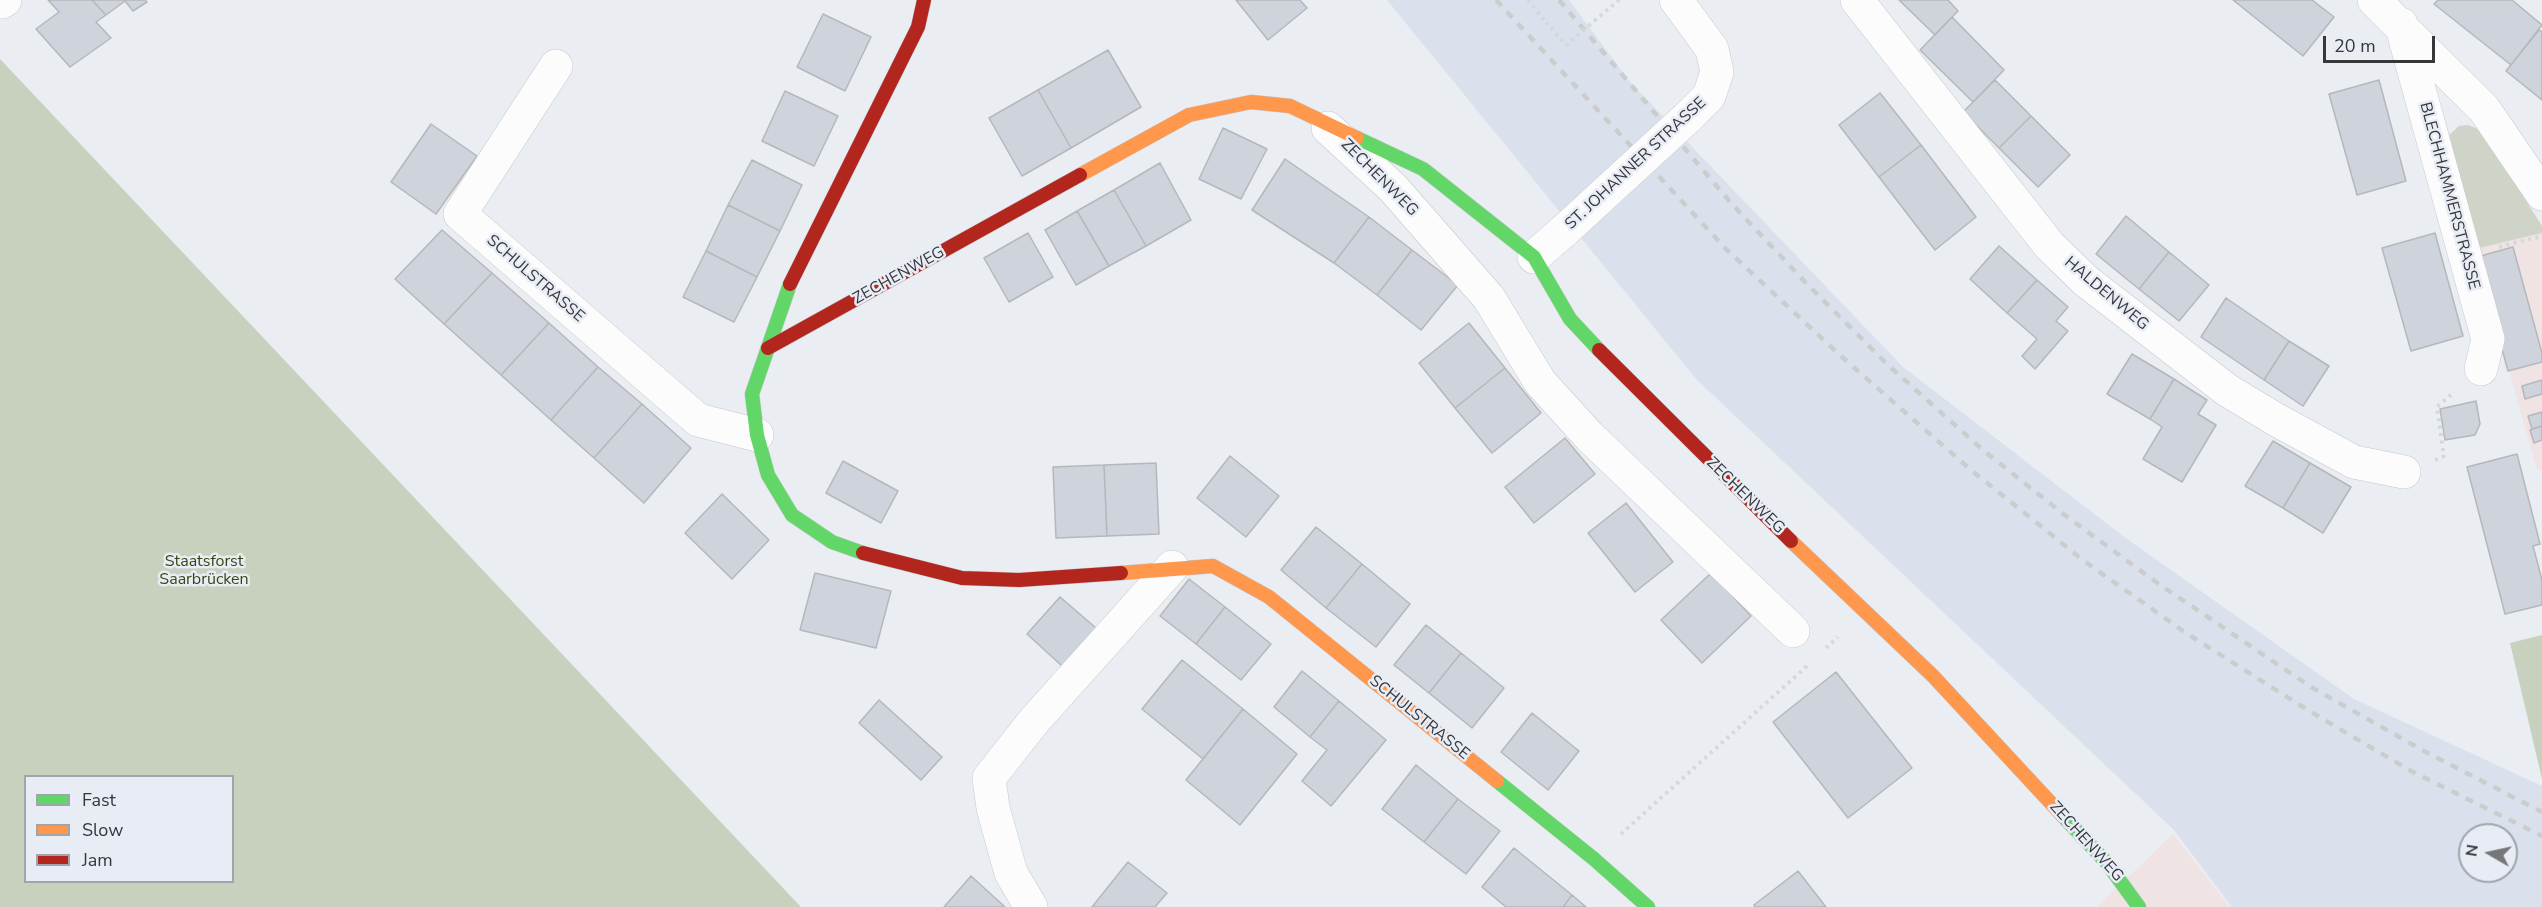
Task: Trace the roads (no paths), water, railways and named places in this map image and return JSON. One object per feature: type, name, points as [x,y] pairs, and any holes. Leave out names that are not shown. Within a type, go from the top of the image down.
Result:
[{"type":"street","name":"SCHULSTRASSE","points":[[924,0],[918,27],[795,271],[752,394],[757,435],[768,475],[792,515],[832,542],[878,558],[962,578],[1019,580],[1172,567],[1213,566],[1269,597],[1594,859],[1648,907]]},
{"type":"street","name":"ST. JOHANNER STRASSE","points":[[1534,257],[1709,96],[1718,72],[1712,49],[1676,0]]},
{"type":"street","name":"HALDENWEG","points":[[1857,0],[2043,238],[2086,281],[2227,390],[2246,402],[2354,462],[2404,472]]},
{"type":"street","points":[[2374,0],[2401,24],[2484,109],[2542,194]]},
{"type":"street","name":"BLECHHAMMERSTRASSE","points":[[2401,24],[2488,339],[2481,369]]},
{"type":"street","name":"SCHULSTRASSE","points":[[556,66],[460,214],[698,420],[757,435]]},
{"type":"street","name":"ZECHENWEG","points":[[768,348],[1189,115],[1251,102],[1290,106],[1423,169],[1534,257],[1570,319],[1632,386],[1864,613],[1941,685],[2107,863],[2136,899],[2139,907]]},
{"type":"street","name":"ZECHENWEG","points":[[1325,124],[1394,188],[1489,298],[1540,382],[1589,436],[1793,631]]},
{"type":"street","points":[[1031,907],[1011,873],[993,808],[989,778],[1034,721],[1172,567]]},
{"type":"railway","points":[[1496,0],[1726,249],[1842,357],[1971,470],[2084,561],[2186,633],[2306,709],[2411,771],[2542,836]]},
{"type":"railway","points":[[1559,0],[1731,203],[1805,282],[1889,366],[1984,451],[2066,516],[2156,582],[2311,687],[2424,751],[2542,812]]},
{"type":"park label","name":"Staatsforst Saarbrücken","points":[[204,571]]}]
